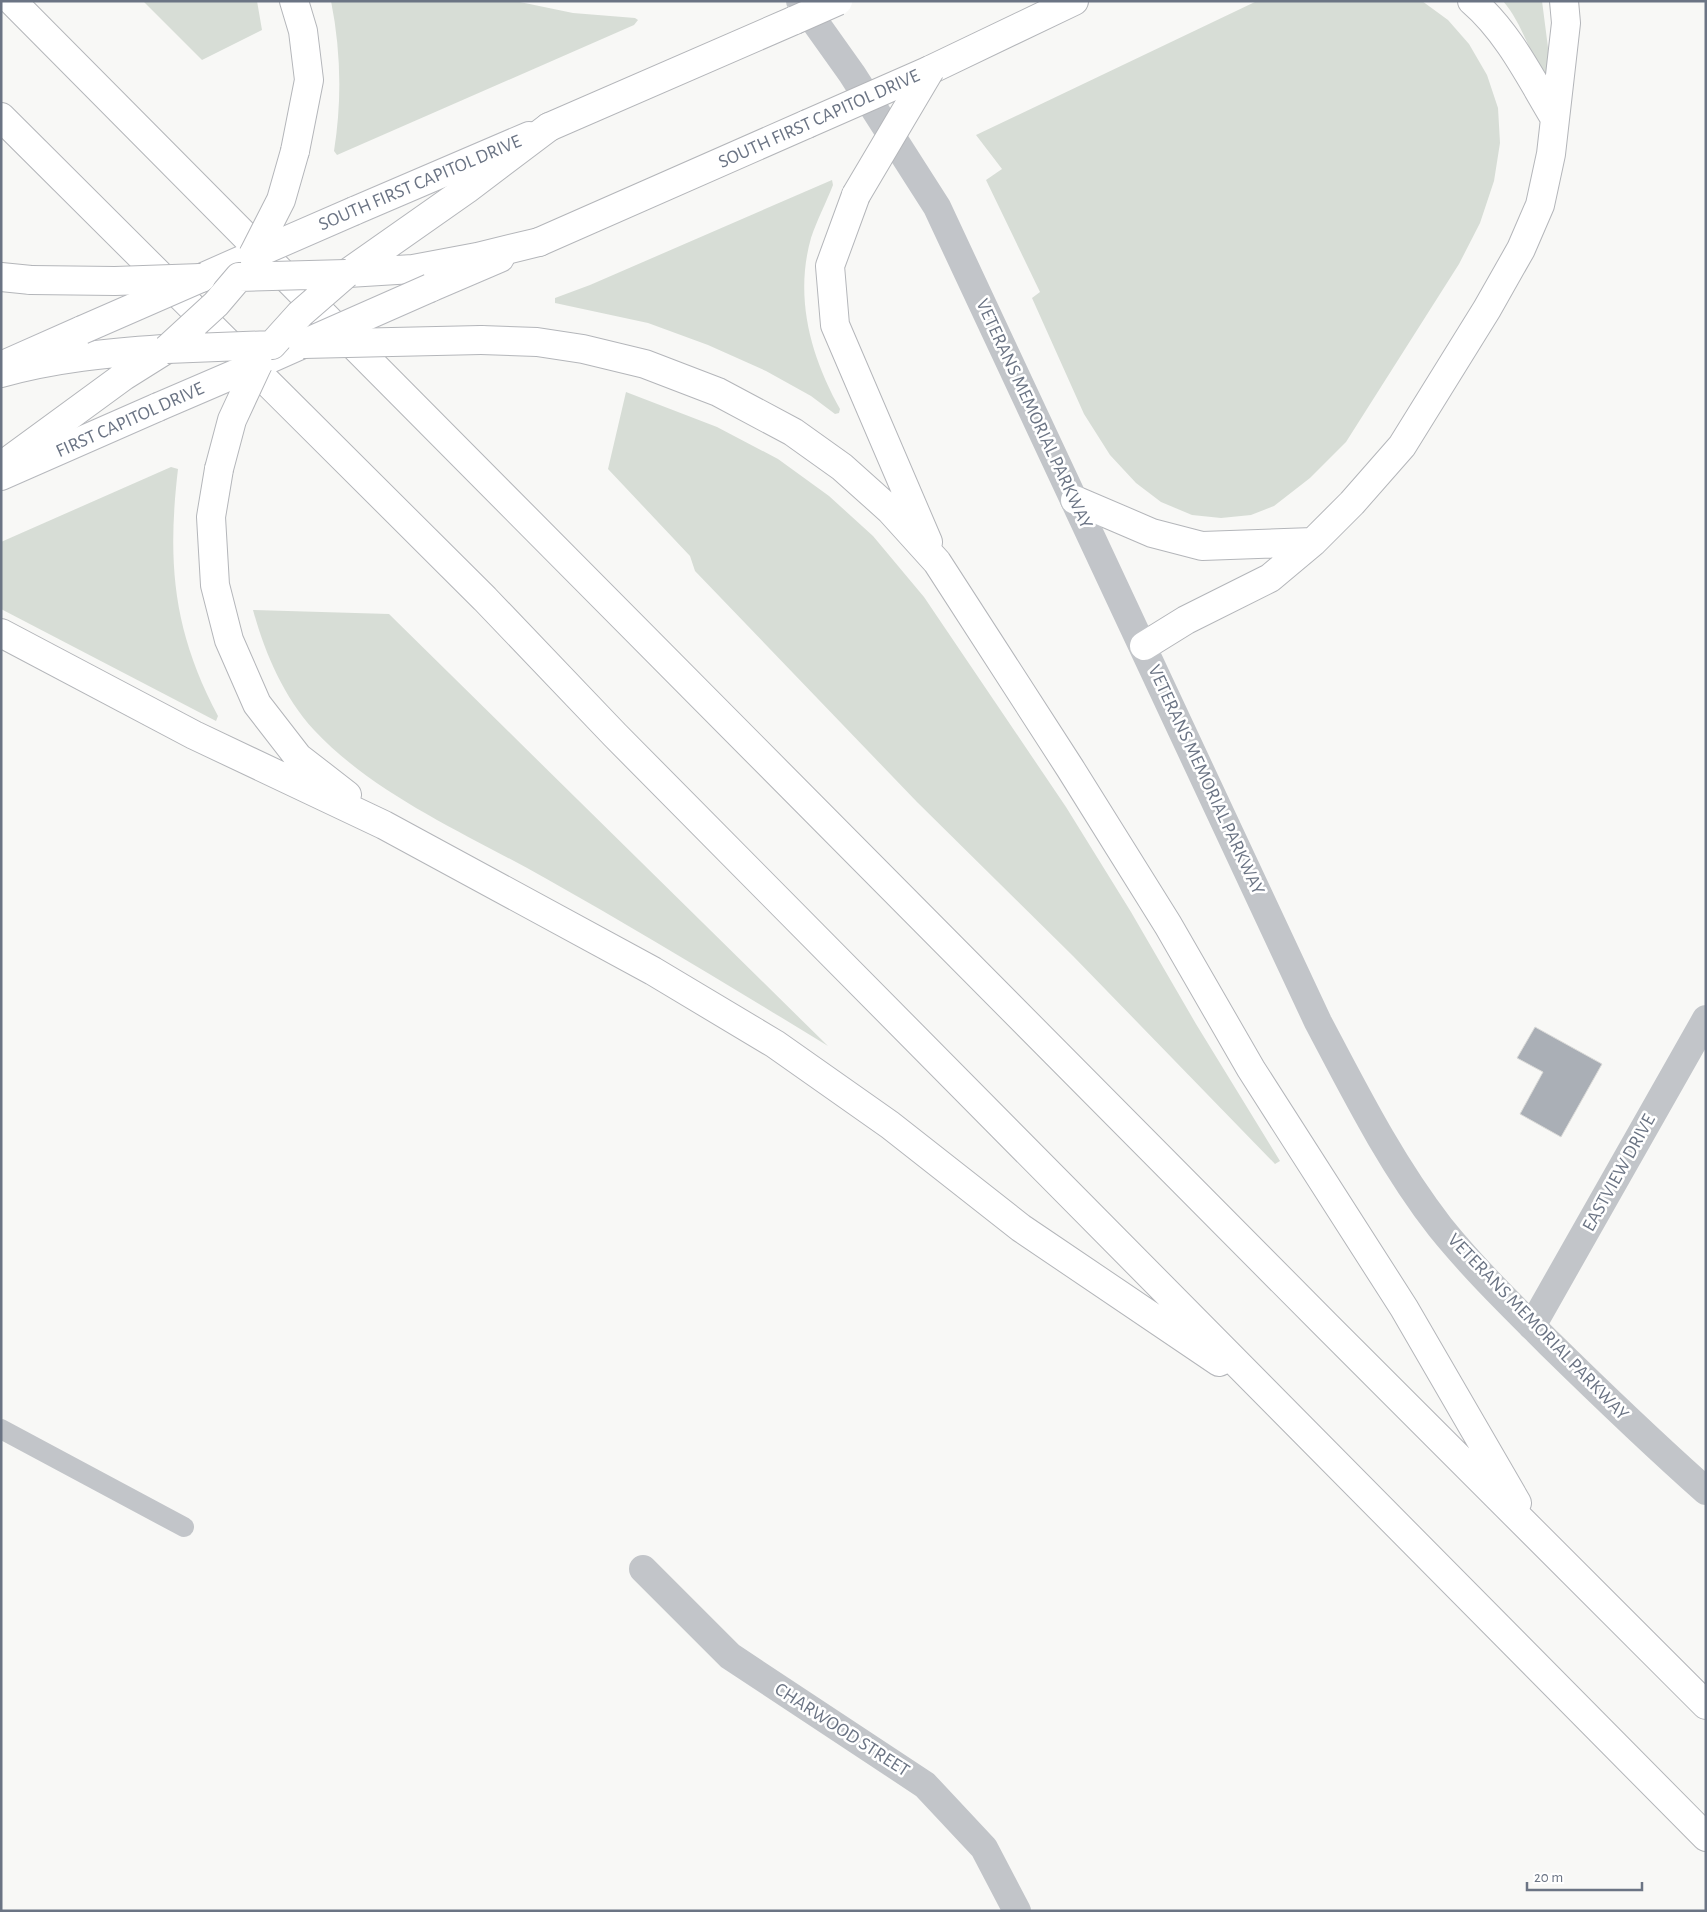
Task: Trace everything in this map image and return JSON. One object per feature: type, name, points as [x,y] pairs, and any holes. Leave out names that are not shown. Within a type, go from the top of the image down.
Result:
[{"type":"main road","points":[[12,1],[1706,1705]]},
{"type":"main road","points":[[1,466],[124,376],[167,348],[216,304],[246,266],[281,200],[296,151],[310,80],[303,31],[294,1]]},
{"type":"main road","name":"SOUTH FIRST CAPITOL DRIVE","points":[[246,266],[354,211],[838,1]]},
{"type":"main road","name":"SOUTH FIRST CAPITOL DRIVE","points":[[304,344],[422,278],[539,242],[930,70],[1074,1]]},
{"type":"main road","points":[[1472,1],[1486,13],[1512,48],[1554,117]]},
{"type":"main road","points":[[1144,646],[1186,620],[1270,578],[1313,542],[1352,503],[1402,446],[1507,274],[1521,249],[1540,206],[1551,154],[1566,23],[1564,1]]},
{"type":"main road","points":[[930,70],[856,195],[830,266],[835,325],[937,562]]},
{"type":"main road","points":[[1,117],[485,599],[622,742],[1706,1837]]},
{"type":"main road","points":[[384,825],[298,757],[257,704],[229,640],[214,585],[211,517],[219,468],[232,420],[265,354],[300,314],[346,274],[549,127]]},
{"type":"main road","points":[[1,366],[201,278],[246,266],[422,278]]},
{"type":"main road","points":[[1,277],[31,280],[115,281],[201,278]]},
{"type":"main road","points":[[1,372],[43,362],[102,353],[167,348],[265,354],[304,344],[481,340],[537,342],[583,349],[645,364],[718,392],[793,432],[842,467],[890,510],[937,562],[1070,768],[1168,925],[1256,1077],[1404,1308],[1535,1535]]},
{"type":"main road","name":"FIRST CAPITOL DRIVE","points":[[1,476],[158,407],[265,354]]},
{"type":"main road","points":[[1075,500],[1152,533],[1202,546],[1313,542]]},
{"type":"main road","points":[[1,633],[194,735],[384,825],[654,971],[775,1044],[890,1125],[1021,1228],[1269,1396]]},
{"type":"street","name":"VETERANS MEMORIAL PARKWAY","points":[[800,1],[852,74],[937,207],[1144,646],[1318,1022],[1366,1111],[1400,1168],[1440,1226],[1486,1279],[1632,1424],[1706,1491]]},
{"type":"street","name":"EASTVIEW DRIVE","points":[[1532,1326],[1706,1019]]},
{"type":"street","name":"CHARWOOD STREET","points":[[643,1570],[730,1656],[925,1785],[984,1848],[1017,1911]]},
{"type":"lane","points":[[1,1429],[184,1527]]},
{"type":"shaded area","points":[[143,1],[257,1],[262,30],[202,60]]},
{"type":"shaded area","points":[[331,1],[515,1],[573,13],[635,18],[638,20],[634,25],[337,155],[334,151],[337,132],[339,76],[337,38]]},
{"type":"shaded area","points":[[1257,1],[1422,1],[1448,20],[1469,44],[1487,75],[1498,108],[1500,143],[1494,181],[1480,223],[1459,264],[1346,442],[1310,478],[1274,506],[1251,515],[1221,518],[1192,515],[1161,502],[1136,483],[1110,455],[1084,414],[1032,298],[1040,292],[986,180],[1002,169],[976,135]]},
{"type":"shaded area","points":[[1503,1],[1542,1],[1550,63],[1548,79],[1541,70],[1516,20]]},
{"type":"shaded area","points":[[832,180],[833,185],[811,238],[806,260],[804,283],[808,326],[821,369],[840,409],[839,413],[835,414],[811,396],[766,371],[708,345],[648,323],[555,303],[555,298],[590,285]]},
{"type":"shaded area","points":[[626,392],[717,427],[778,459],[829,496],[873,536],[924,597],[1066,807],[1280,1161],[1275,1164],[1073,956],[917,802],[695,571],[690,556],[608,469]]},
{"type":"shaded area","points":[[171,467],[178,469],[173,535],[177,596],[191,655],[218,716],[216,721],[1,609],[1,542]]},
{"type":"shaded area","points":[[253,610],[389,614],[828,1046],[617,919],[424,812],[365,775],[314,730],[293,703],[269,658]]},
{"type":"building","points":[[1535,1027],[1602,1064],[1561,1137],[1520,1114],[1543,1072],[1517,1058]]}]
